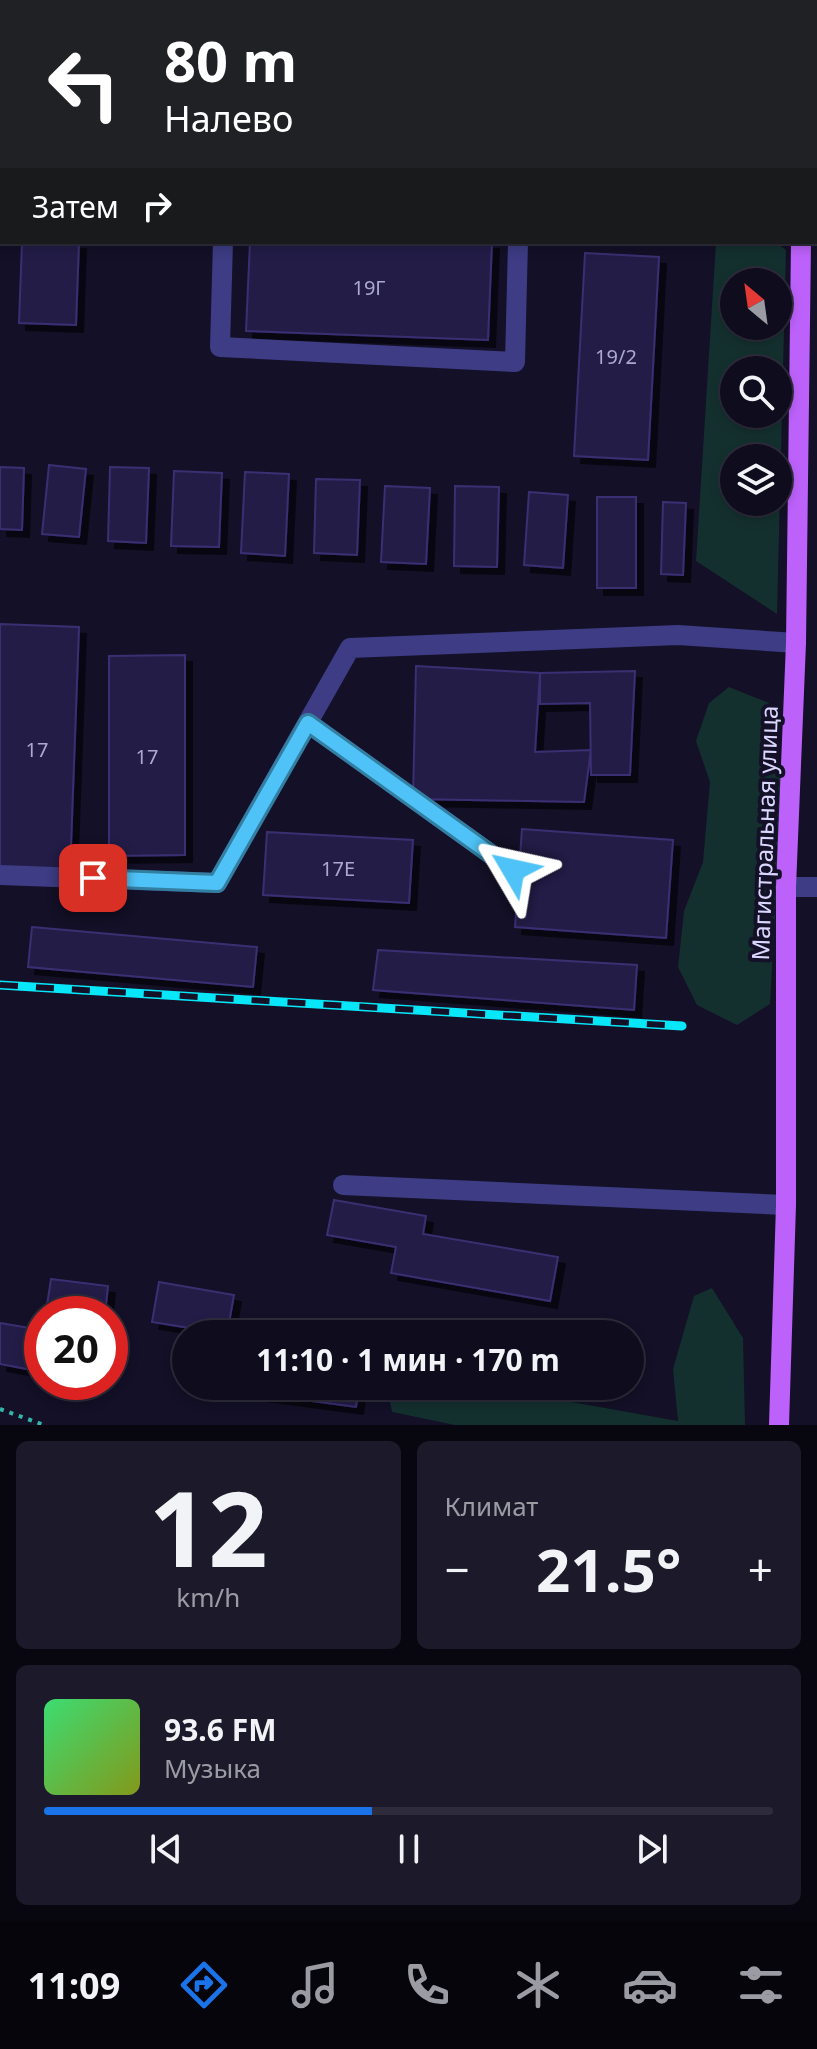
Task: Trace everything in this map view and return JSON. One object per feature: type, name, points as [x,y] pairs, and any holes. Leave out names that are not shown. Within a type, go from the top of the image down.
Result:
[{"type":"main road","name":"Магистральная улица","points":[[779,1425],[786,1205],[786,887],[796,643],[801,244]]},
{"type":"lane","points":[[223,244],[220,347],[515,362],[518,244]]},
{"type":"lane","points":[[0,875],[217,883],[350,648],[678,635],[796,643]]},
{"type":"lane","points":[[308,723],[513,870]]},
{"type":"lane","points":[[786,887],[817,887]]},
{"type":"lane","points":[[343,1185],[786,1205]]},
{"type":"path","points":[[0,1409],[44,1425]]},
{"type":"green space","points":[[716,244],[778,244],[786,250],[786,268],[720,268],[720,340],[784,340],[783,356],[720,356],[720,428],[782,428],[781,444],[720,444],[720,516],[779,516],[777,614],[696,561]]},
{"type":"green space","points":[[729,687],[769,703],[782,782],[770,1004],[737,1025],[697,1005],[678,967],[684,911],[703,862],[710,782],[696,741],[709,703]]},
{"type":"green space","points":[[712,1288],[743,1338],[745,1425],[455,1425],[392,1412],[390,1400],[560,1400],[678,1421],[673,1369],[694,1296]]},
{"type":"building","points":[[22,244],[79,244],[76,325],[19,323]]},
{"type":"building","points":[[250,244],[492,244],[488,340],[246,331]]},
{"type":"building","points":[[585,253],[659,257],[648,460],[574,456]]},
{"type":"building","points":[[49,465],[86,469],[79,537],[42,534]]},
{"type":"building","points":[[0,467],[24,468],[22,530],[0,529]]},
{"type":"building","points":[[110,467],[149,468],[146,543],[108,541]]},
{"type":"building","points":[[174,471],[222,473],[219,547],[171,546]]},
{"type":"building","points":[[245,472],[289,474],[285,556],[241,553]]},
{"type":"building","points":[[316,479],[360,480],[357,555],[314,553]]},
{"type":"building","points":[[385,486],[430,488],[426,564],[381,562]]},
{"type":"building","points":[[455,486],[499,487],[497,567],[454,566]]},
{"type":"building","points":[[529,492],[568,495],[563,568],[524,565]]},
{"type":"building","points":[[597,497],[636,497],[636,588],[597,588]]},
{"type":"building","points":[[663,502],[686,503],[683,575],[661,574]]},
{"type":"building","points":[[0,624],[79,627],[70,873],[0,871]]},
{"type":"building","points":[[185,655],[185,855],[109,856],[109,656]]},
{"type":"building","points":[[416,666],[540,673],[535,752],[591,750],[584,802],[413,799]]},
{"type":"building","points":[[635,671],[630,775],[591,775],[590,703],[540,704],[540,673]]},
{"type":"building","points":[[522,829],[673,840],[666,938],[515,927]]},
{"type":"building","points":[[267,832],[413,840],[409,903],[263,895]]},
{"type":"building","points":[[32,927],[257,947],[253,987],[28,967]]},
{"type":"building","points":[[378,950],[637,965],[634,1010],[373,990]]},
{"type":"building","points":[[334,1200],[426,1216],[423,1234],[558,1257],[550,1301],[391,1273],[396,1247],[327,1235]]},
{"type":"building","points":[[51,1279],[108,1286],[107,1296],[48,1296]]},
{"type":"building","points":[[159,1282],[234,1295],[230,1320],[172,1320],[172,1325],[152,1322]]},
{"type":"building","points":[[0,1323],[24,1327],[24,1369],[0,1364]]},
{"type":"building","points":[[304,1400],[357,1400],[356,1407]]},
{"type":"railway","points":[[0,985],[682,1026]]},
{"type":"route","points":[[93,878],[217,883],[308,723],[513,870]]}]
